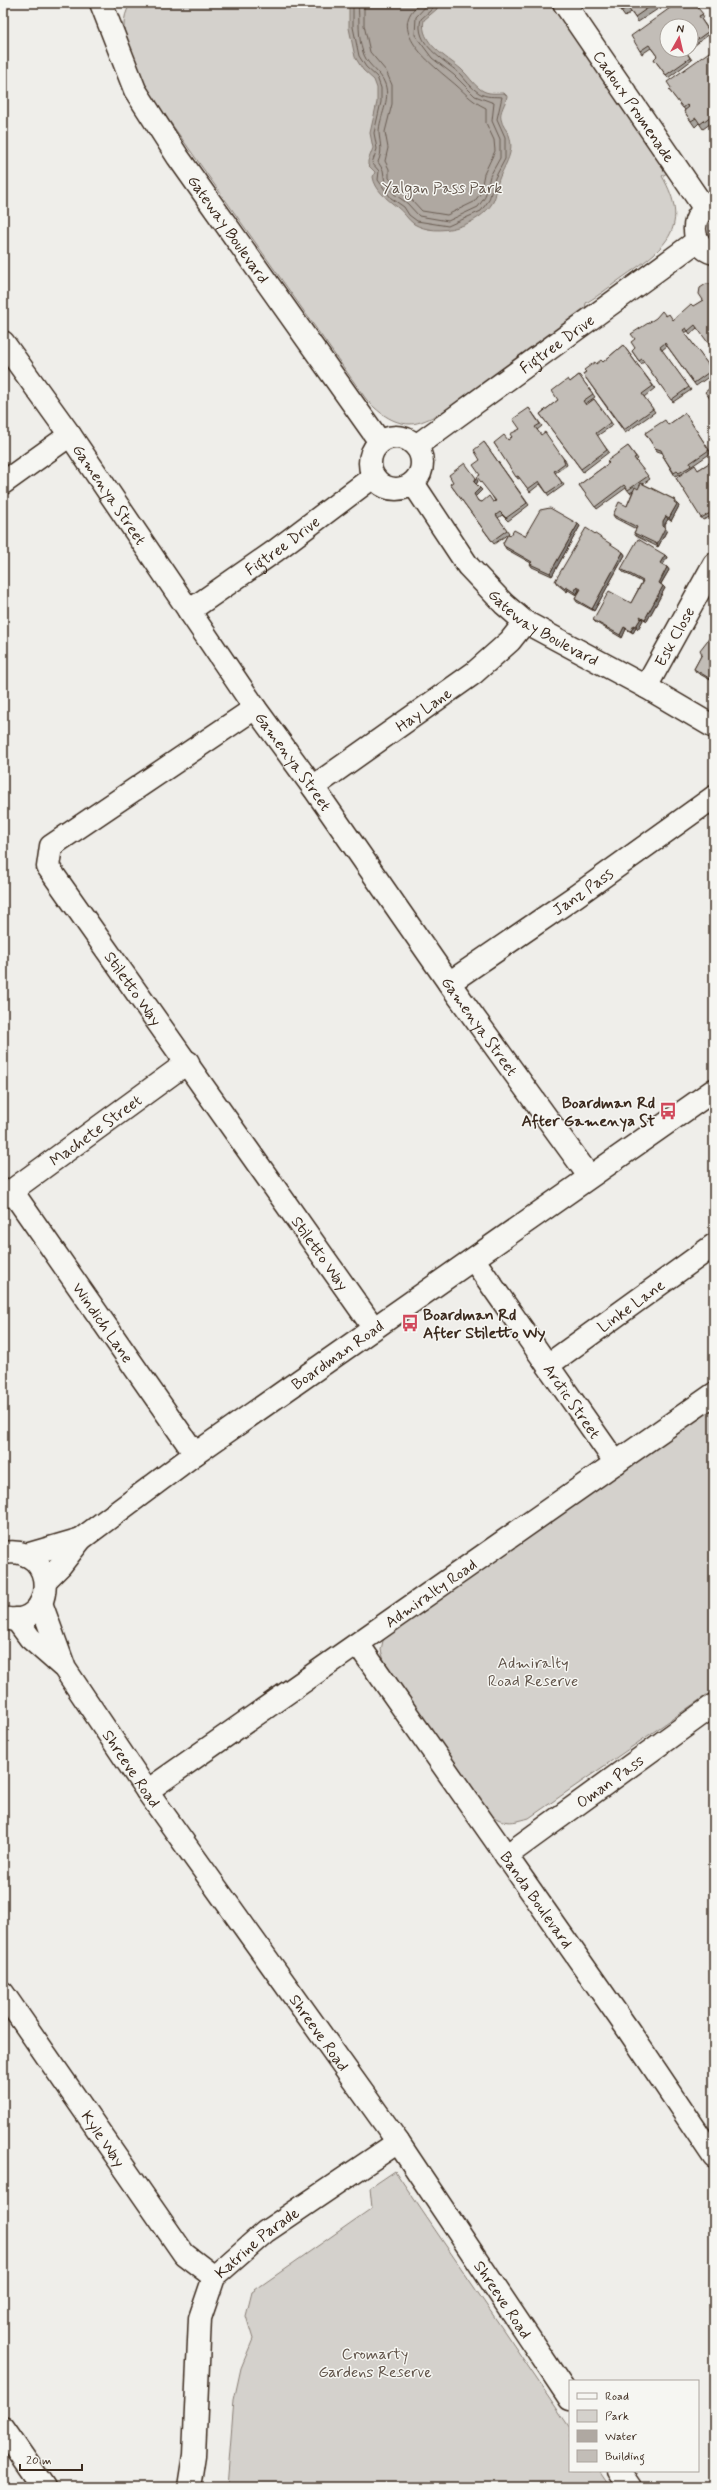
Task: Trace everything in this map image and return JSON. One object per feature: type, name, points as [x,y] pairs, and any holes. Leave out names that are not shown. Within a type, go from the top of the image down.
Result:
[{"type":"street","name":"Gateway Boulevard","points":[[101,3],[115,42],[140,97],[178,157],[380,442]]},
{"type":"street","name":"Cadoux Promenade","points":[[564,3],[709,207]]},
{"type":"street","points":[[706,247],[694,228],[696,220],[709,207]]},
{"type":"street","name":"Figtree Drive","points":[[416,446],[706,247]]},
{"type":"street","name":"Gamenya Street","points":[[3,342],[70,436],[255,708],[313,787],[449,983],[589,1176]]},
{"type":"street","points":[[3,483],[70,436]]},
{"type":"street","points":[[395,437],[410,441],[416,446],[421,457],[422,469],[413,483],[396,490],[387,488],[373,477],[370,469],[371,454],[380,442],[395,437]]},
{"type":"street","name":"Figtree Drive","points":[[189,611],[275,551],[373,477]]},
{"type":"street","name":"Gateway Boulevard","points":[[413,483],[468,566],[504,604],[525,622],[646,687],[714,726]]},
{"type":"street","name":"Esk Close","points":[[646,687],[714,564]]},
{"type":"street","name":"Hay Lane","points":[[313,787],[486,664],[510,641],[525,622]]},
{"type":"street","name":"Stiletto Way","points":[[255,708],[51,846],[48,867],[188,1062],[373,1327]]},
{"type":"street","name":"Janz Pass","points":[[449,983],[576,896],[714,797]]},
{"type":"street","name":"Machete Street","points":[[7,1194],[188,1062]]},
{"type":"street","name":"Boardman Road","points":[[45,1581],[60,1566],[81,1539],[195,1454],[373,1327],[474,1260],[589,1176],[714,1090]]},
{"type":"street","name":"Windich Lane","points":[[7,1194],[195,1454]]},
{"type":"street","name":"Linke Lane","points":[[548,1365],[714,1245]]},
{"type":"street","name":"Arctic Street","points":[[474,1260],[616,1463]]},
{"type":"street","name":"Admiralty Road","points":[[147,1790],[714,1394]]},
{"type":"street","name":"Boardman Road","points":[[3,1554],[10,1552],[26,1555],[81,1539]]},
{"type":"street","points":[[7,1619],[26,1617],[41,1603],[44,1596],[45,1581],[42,1570],[35,1561],[26,1555]]},
{"type":"street","name":"Shreeve Road","points":[[41,1603],[65,1669],[147,1790],[398,2142],[569,2397]]},
{"type":"street","name":"Shreeve Road","points":[[7,1619],[65,1669]]},
{"type":"street","name":"Banda Boulevard","points":[[358,1644],[629,2031],[714,2157]]},
{"type":"street","name":"Oman Pass","points":[[506,1856],[713,1708]]},
{"type":"street","name":"Kyle Way","points":[[3,1993],[184,2254],[214,2277]]},
{"type":"street","name":"Katrine Parade","points":[[189,2487],[194,2455],[200,2318],[214,2277],[265,2232],[398,2142]]},
{"type":"street","points":[[3,2428],[44,2487]]},
{"type":"street","points":[[620,2472],[630,2487]]},
{"type":"green space","name":"Yalgan Pass Park","points":[[131,3],[552,3],[627,107],[667,173],[662,176],[670,193],[674,209],[674,222],[670,234],[663,245],[641,265],[586,303],[585,310],[524,357],[472,394],[447,410],[426,420],[410,424],[397,422],[385,416],[366,399],[156,102],[136,67],[126,41],[124,27],[125,15]]},
{"type":"green space","name":"Admiralty Road Reserve","points":[[714,1406],[714,1690],[529,1818],[511,1822],[501,1821],[486,1811],[385,1664],[381,1650],[384,1636]]},
{"type":"green space","name":"Cromarty Gardens Reserve","points":[[395,2171],[569,2427],[569,2472],[600,2472],[610,2487],[227,2487],[234,2400],[241,2368],[253,2339],[246,2316],[252,2292],[372,2208],[370,2188]]},
{"type":"water","points":[[349,3],[437,3],[437,9],[424,20],[426,36],[435,49],[461,69],[475,85],[483,91],[489,93],[504,93],[507,96],[501,116],[502,124],[511,141],[510,152],[498,182],[493,202],[478,218],[446,230],[424,228],[414,224],[382,194],[376,186],[373,177],[375,172],[368,165],[368,161],[373,148],[370,133],[377,102],[377,88],[374,80],[363,70],[355,57],[349,28]]},
{"type":"building","points":[[615,3],[655,3],[635,17],[627,7],[622,11]]},
{"type":"building","points":[[677,3],[694,3],[703,14],[699,16],[709,31],[699,38],[699,18],[659,18],[659,58],[690,58],[666,75],[654,59],[657,56],[649,45],[640,51],[631,36]]},
{"type":"building","points":[[712,50],[714,53],[714,114],[700,124],[696,118],[691,121],[684,111],[689,107],[687,105],[683,108],[669,90],[671,88],[667,82]]},
{"type":"building","points":[[706,284],[714,284],[714,351],[695,325],[688,331],[686,328],[683,330],[712,370],[694,383],[665,343],[660,347],[689,387],[671,400],[642,359],[639,361],[632,351],[635,348],[631,342],[635,339],[631,334],[656,318],[662,311],[666,316],[669,314],[673,320],[691,304],[693,306],[703,300],[699,294],[700,288]]},
{"type":"building","points":[[623,345],[653,386],[642,394],[653,409],[624,430],[583,374],[586,372],[584,370],[595,362],[596,364],[601,360],[603,362]]},
{"type":"building","points":[[579,375],[593,394],[583,401],[586,405],[594,399],[611,422],[596,433],[607,450],[581,469],[540,414],[558,400],[552,391],[568,379],[570,382]]},
{"type":"building","points":[[714,385],[714,404],[705,392]]},
{"type":"building","points":[[529,408],[540,424],[535,427],[541,435],[545,432],[565,463],[554,471],[562,483],[547,493],[539,481],[528,489],[518,476],[516,477],[494,443],[504,435],[508,440],[512,437],[510,434],[520,429],[513,419]]},
{"type":"building","points":[[685,413],[709,450],[690,463],[691,466],[679,473],[677,471],[674,473],[663,456],[661,450],[655,448],[645,433],[665,420],[668,425]]},
{"type":"building","points":[[484,442],[527,503],[506,518],[500,512],[496,515],[507,530],[492,541],[450,484],[453,482],[449,475],[465,463],[476,478],[474,482],[480,488],[474,494],[478,501],[482,502],[489,496],[493,502],[496,501],[477,477],[480,475],[473,465],[480,460],[474,450]]},
{"type":"building","points":[[628,446],[636,457],[634,458],[648,476],[628,490],[624,485],[595,507],[579,485],[609,463],[607,461]]},
{"type":"building","points":[[714,460],[714,511],[701,518],[676,478],[695,465],[698,470]]},
{"type":"building","points":[[641,483],[675,500],[674,502],[677,504],[669,518],[666,516],[663,521],[663,526],[665,528],[657,544],[634,533],[637,527],[613,515],[619,502],[627,506],[635,487],[638,489]]},
{"type":"building","points":[[550,508],[578,524],[550,573],[530,564],[532,562],[504,546],[503,543],[508,534],[511,535],[514,530],[525,536],[540,510]]},
{"type":"building","points":[[586,528],[623,552],[592,609],[575,599],[581,589],[577,587],[574,592],[566,587],[565,589],[555,581]]},
{"type":"building","points":[[638,539],[665,555],[660,563],[667,567],[659,583],[663,586],[645,619],[640,616],[641,618],[636,626],[634,625],[631,631],[624,627],[620,635],[593,620],[609,591],[631,603],[643,581],[621,569]]},
{"type":"building","points":[[714,632],[714,681],[694,669],[702,654],[700,650]]},
{"type":"place","name":"Boardman Rd After Gamenya St","points":[[668,1111]]},
{"type":"place","name":"Boardman Rd After Stiletto Wy","points":[[410,1323]]}]
